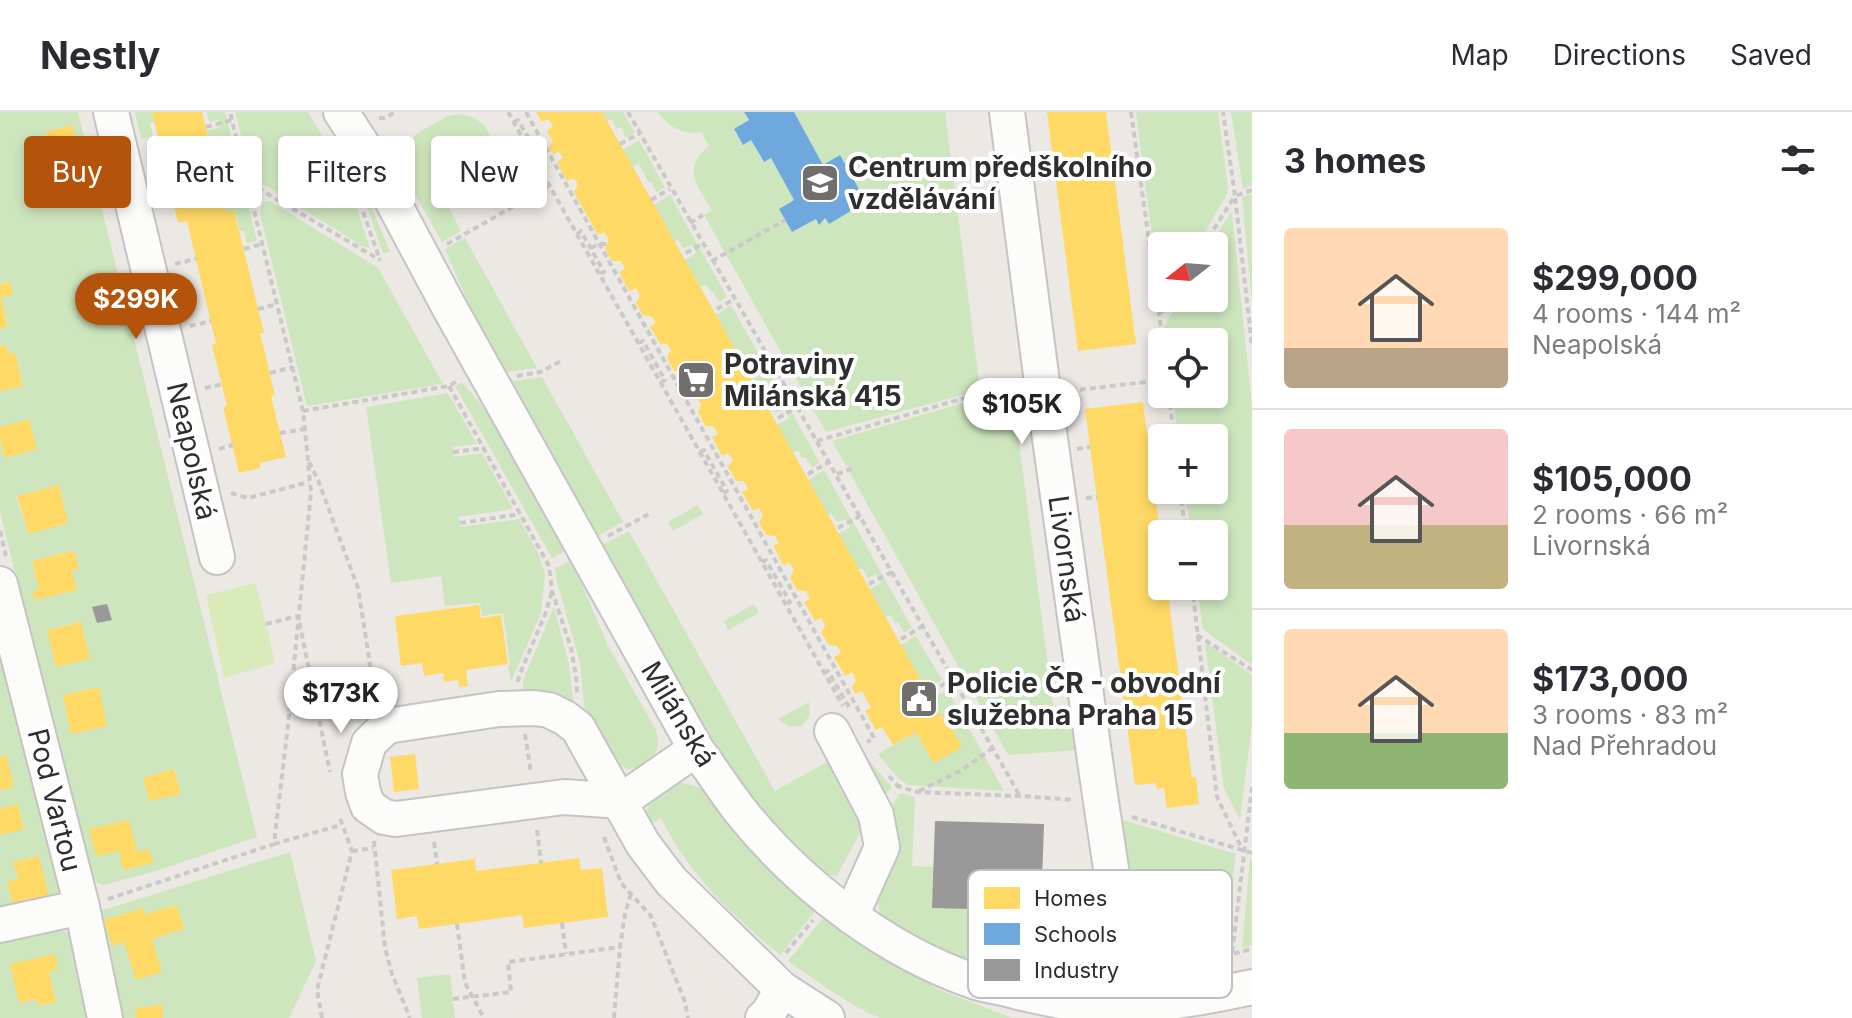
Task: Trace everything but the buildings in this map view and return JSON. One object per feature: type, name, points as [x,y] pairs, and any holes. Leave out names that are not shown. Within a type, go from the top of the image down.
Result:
[{"type":"street","name":"Neapolská","points":[[111,112],[217,557]]},
{"type":"street","name":"Milánská","points":[[341,112],[363,146],[448,305],[696,749],[742,813],[801,876],[840,908],[905,950],[968,978]]},
{"type":"street","name":"Livornská","points":[[1007,112],[1111,870]]},
{"type":"street","name":"Pod Vartou","points":[[0,584],[82,907],[105,1018]]},
{"type":"street","points":[[696,749],[621,801],[564,797],[396,819],[384,817],[368,806],[360,774],[369,743],[387,726],[499,709],[549,710],[565,718],[578,728],[621,801],[643,844],[671,881],[782,989],[827,1018]]},
{"type":"street","points":[[840,908],[882,847],[876,815],[843,718]]},
{"type":"street","points":[[0,925],[82,907]]},
{"type":"street","name":"Milánská","points":[[1232,991],[1252,987]]},
{"type":"street","points":[[763,1018],[782,989]]},
{"type":"street","name":"Milánská","points":[[1047,998],[1124,1012],[1200,998]]},
{"type":"path","points":[[230,112],[236,136]]},
{"type":"path","points":[[526,112],[539,136]]},
{"type":"path","points":[[638,112],[629,114],[1020,796]]},
{"type":"path","points":[[1131,112],[1161,328]]},
{"type":"path","points":[[1223,112],[1252,346]]},
{"type":"path","points":[[510,113],[522,136]]},
{"type":"path","points":[[206,127],[232,120]]},
{"type":"path","points":[[514,122],[518,120],[527,136]]},
{"type":"path","points":[[620,144],[640,134]]},
{"type":"path","points":[[547,150],[874,738]]},
{"type":"path","points":[[547,180],[824,673],[843,718]]},
{"type":"path","points":[[486,223],[550,186]]},
{"type":"path","points":[[651,200],[671,189]]},
{"type":"path","points":[[1212,232],[1235,196],[1252,190]]},
{"type":"path","points":[[253,208],[303,411],[311,492],[274,844]]},
{"type":"path","points":[[291,208],[380,260],[363,208]]},
{"type":"path","points":[[690,223],[703,215]]},
{"type":"path","points":[[712,261],[785,220]]},
{"type":"path","points":[[577,234],[581,231],[604,272],[599,274]]},
{"type":"path","points":[[244,249],[262,244]]},
{"type":"path","points":[[590,248],[607,244]]},
{"type":"path","points":[[686,253],[702,244]]},
{"type":"path","points":[[168,266],[196,259]]},
{"type":"path","points":[[717,309],[734,299]]},
{"type":"path","points":[[258,309],[277,304]]},
{"type":"path","points":[[183,328],[211,321]]},
{"type":"path","points":[[638,343],[643,341],[665,380],[660,382]]},
{"type":"path","points":[[746,362],[765,352]]},
{"type":"path","points":[[654,362],[662,357]]},
{"type":"path","points":[[270,373],[293,367]]},
{"type":"path","points":[[1139,383],[1148,382]]},
{"type":"path","points":[[198,389],[222,384]]},
{"type":"path","points":[[303,411],[449,386],[549,566],[552,591],[571,648],[576,676],[578,728]]},
{"type":"path","points":[[817,441],[975,395],[1018,390],[1044,393]]},
{"type":"path","points":[[778,418],[797,407]]},
{"type":"path","points":[[280,433],[305,429]]},
{"type":"path","points":[[1077,449],[1090,447]]},
{"type":"path","points":[[453,452],[484,448]]},
{"type":"path","points":[[700,452],[704,450],[716,471],[727,491],[723,493]]},
{"type":"path","points":[[308,460],[358,588],[376,702]]},
{"type":"path","points":[[808,474],[829,462]]},
{"type":"path","points":[[716,471],[723,467]]},
{"type":"path","points":[[836,474],[854,468]]},
{"type":"path","points":[[229,493],[248,498],[309,482]]},
{"type":"path","points":[[1084,499],[1097,497]]},
{"type":"path","points":[[460,523],[520,514]]},
{"type":"path","points":[[838,528],[860,516]]},
{"type":"path","points":[[761,562],[766,560],[790,602],[785,605]]},
{"type":"path","points":[[869,584],[892,571]]},
{"type":"path","points":[[777,581],[785,577]]},
{"type":"path","points":[[1193,600],[1217,797],[1243,851]]},
{"type":"path","points":[[266,624],[298,616]]},
{"type":"path","points":[[298,616],[333,786]]},
{"type":"path","points":[[901,639],[923,626]]},
{"type":"path","points":[[1197,635],[1252,670]]},
{"type":"path","points":[[824,673],[828,671],[839,691],[843,718]]},
{"type":"path","points":[[932,692],[953,678]]},
{"type":"path","points":[[839,691],[846,687]]},
{"type":"path","points":[[917,792],[960,771],[993,748]]},
{"type":"path","points":[[876,815],[898,786],[917,792],[1020,796],[1098,788]]},
{"type":"path","points":[[1252,787],[1232,954],[1252,949]]},
{"type":"path","points":[[322,1018],[317,990],[352,851],[339,812]]},
{"type":"path","points":[[82,907],[341,825]]},
{"type":"path","points":[[537,826],[541,863]]},
{"type":"path","points":[[373,848],[385,948],[410,1018]]},
{"type":"path","points":[[614,1018],[620,947],[631,893]]},
{"type":"path","points":[[786,954],[840,908]]},
{"type":"path","points":[[562,923],[566,954]]},
{"type":"path","points":[[457,924],[465,983],[484,1018]]},
{"type":"path","points":[[453,999],[511,992],[508,962],[620,947]]},
{"type":"green space","points":[[0,112],[78,112],[84,136],[75,136],[72,125],[45,132],[47,136],[24,136],[24,208],[102,208],[257,837],[153,872],[103,885],[89,872],[0,512],[0,440],[5,458],[37,449],[29,420],[0,427],[0,391],[23,385],[15,352],[8,354],[6,344],[0,346],[0,328],[8,325],[1,298],[13,295],[10,281],[0,284]],"holes":[[[59,485],[68,523],[29,534],[16,497]],[[75,552],[79,568],[72,570],[77,590],[35,600],[33,592],[39,590],[32,561]],[[80,622],[90,659],[56,667],[47,630]],[[99,688],[72,734],[63,695]],[[173,769],[181,794],[149,801],[143,778]]]},
{"type":"green space","points":[[135,112],[152,112],[154,122],[150,123],[153,136],[141,139]]},
{"type":"green space","points":[[207,112],[225,112],[231,136],[208,136],[207,131],[220,127],[218,120],[209,122]]},
{"type":"green space","points":[[235,112],[308,112],[322,136],[278,136],[278,193],[262,183],[262,136],[241,136]]},
{"type":"green space","points":[[602,112],[623,112],[635,133],[626,138],[621,127],[616,129],[612,119],[607,121]]},
{"type":"green space","points":[[657,112],[744,112],[749,120],[734,130],[742,144],[751,140],[763,162],[771,158],[794,200],[779,209],[793,232],[816,219],[819,224],[825,218],[829,223],[866,202],[840,156],[823,165],[794,112],[945,112],[980,390],[826,432],[704,215],[712,210],[697,185],[694,170],[700,154],[709,146],[701,132],[676,129]]},
{"type":"green space","points":[[1136,112],[1218,112],[1227,194],[1205,232],[1151,232]]},
{"type":"green space","points":[[1231,112],[1252,112],[1252,185],[1243,189]]},
{"type":"green space","points":[[460,114],[474,118],[482,123],[490,136],[431,136],[431,208],[449,208],[461,231],[442,242],[415,194],[415,136],[448,116]]},
{"type":"green space","points":[[639,140],[665,187],[657,192],[639,164],[633,167],[623,150]]},
{"type":"green space","points":[[1252,194],[1252,303],[1242,197]]},
{"type":"green space","points":[[670,195],[727,297],[719,302],[706,285],[700,287],[685,260],[696,253],[692,245],[683,248],[678,239],[675,242],[654,205]]},
{"type":"green space","points":[[270,201],[378,268],[443,384],[307,406],[260,214],[262,206]]},
{"type":"green space","points":[[225,208],[249,208],[257,241],[247,243],[234,210],[226,212]]},
{"type":"green space","points":[[301,208],[357,208],[370,248]]},
{"type":"green space","points":[[368,208],[372,208],[390,251],[383,254]]},
{"type":"green space","points":[[1231,212],[1252,405],[1252,665],[1203,629],[1199,600],[1228,600],[1228,520],[1189,520],[1187,504],[1228,504],[1228,424],[1176,424],[1175,408],[1228,408],[1228,328],[1164,327],[1173,312],[1228,312],[1228,232],[1219,232]]},
{"type":"green space","points":[[465,238],[537,368],[501,373],[491,355],[445,249]]},
{"type":"green space","points":[[731,305],[820,463],[812,467],[798,450],[793,453],[777,425],[789,418],[784,409],[776,413],[770,404],[767,406],[746,369],[757,363],[753,354],[744,358],[739,349],[735,350],[716,315]]},
{"type":"green space","points":[[542,377],[623,522],[594,538],[506,382]]},
{"type":"green space","points":[[462,382],[498,425],[568,550],[552,558],[455,386]]},
{"type":"green space","points":[[448,393],[477,444],[453,447],[454,457],[482,453],[513,509],[459,517],[460,527],[519,519],[545,573],[541,613],[511,682],[503,613],[482,616],[480,603],[445,606],[441,576],[391,583],[366,407]]},
{"type":"green space","points":[[1029,394],[1034,417],[1016,419],[1055,719],[1074,718],[1077,750],[1008,755],[832,441],[977,399]]},
{"type":"green space","points":[[824,470],[912,628],[904,632],[891,615],[885,617],[869,590],[881,583],[876,574],[868,578],[863,569],[858,569],[838,534],[850,527],[846,519],[837,522],[831,513],[828,515],[808,480]]},
{"type":"green space","points":[[698,505],[703,514],[673,531],[668,522]]},
{"type":"green space","points":[[629,531],[775,791],[835,760],[868,818],[837,876],[814,871],[743,789],[708,740],[599,547]]},
{"type":"green space","points":[[572,560],[607,644],[656,730],[657,750],[646,767],[627,769],[611,760],[585,714],[580,663],[555,568]]},
{"type":"green space","points":[[256,583],[275,663],[224,678],[206,595]]},
{"type":"green space","points":[[754,604],[759,613],[728,630],[724,621]]},
{"type":"green space","points":[[554,607],[569,664],[574,706],[523,693],[523,680]]},
{"type":"green space","points":[[916,636],[942,680],[930,687],[924,679],[921,681],[901,645]]},
{"type":"green space","points":[[1205,642],[1252,675],[1252,723],[1240,819],[1224,789]]},
{"type":"green space","points":[[0,653],[60,897],[0,911],[0,835],[24,828],[18,804],[0,808],[0,790],[13,787],[5,755],[0,757]],"holes":[[[39,856],[48,896],[13,904],[7,882],[18,879],[13,862]]]},
{"type":"green space","points":[[947,689],[1004,791],[908,785],[878,754],[916,732],[930,758],[962,747],[945,716],[942,718],[931,699]]},
{"type":"green space","points":[[809,702],[810,715],[802,726],[789,727],[778,719]]},
{"type":"green space","points":[[860,744],[868,760],[892,787],[879,802],[856,751]]},
{"type":"green space","points":[[678,782],[699,787],[714,798],[816,910],[780,955],[745,925],[698,876],[661,818],[646,827],[652,797],[662,788]]},
{"type":"green space","points":[[901,793],[915,797],[912,866],[968,874],[968,962],[932,948],[881,920],[877,898],[885,813]]},
{"type":"green space","points":[[1110,816],[1236,854],[1232,884],[1232,870],[1121,870]]},
{"type":"green space","points":[[290,852],[316,961],[289,1018],[163,1018],[162,1005],[136,1008],[136,1018],[123,1018],[100,911]],"holes":[[[177,905],[184,929],[152,939],[162,972],[136,980],[124,942],[145,914]]]},
{"type":"green space","points":[[1250,858],[1252,945],[1242,948]]},
{"type":"green space","points":[[825,916],[937,989],[1012,1018],[880,1018],[856,1006],[788,961]]},
{"type":"green space","points":[[60,931],[71,932],[92,1018],[0,1018],[0,943]],"holes":[[[11,964],[49,971],[56,1002],[39,1006],[37,999],[19,1002]]]},
{"type":"green space","points":[[450,974],[455,1018],[422,1018],[417,978]]},
{"type":"place","name":"Centrum předškolního vzdělávání","points":[[820,183]]},
{"type":"place","name":"Potraviny Milánská 415","points":[[696,380]]},
{"type":"place","name":"Policie ČR - obvodní služebna Praha 15","points":[[919,699]]}]
